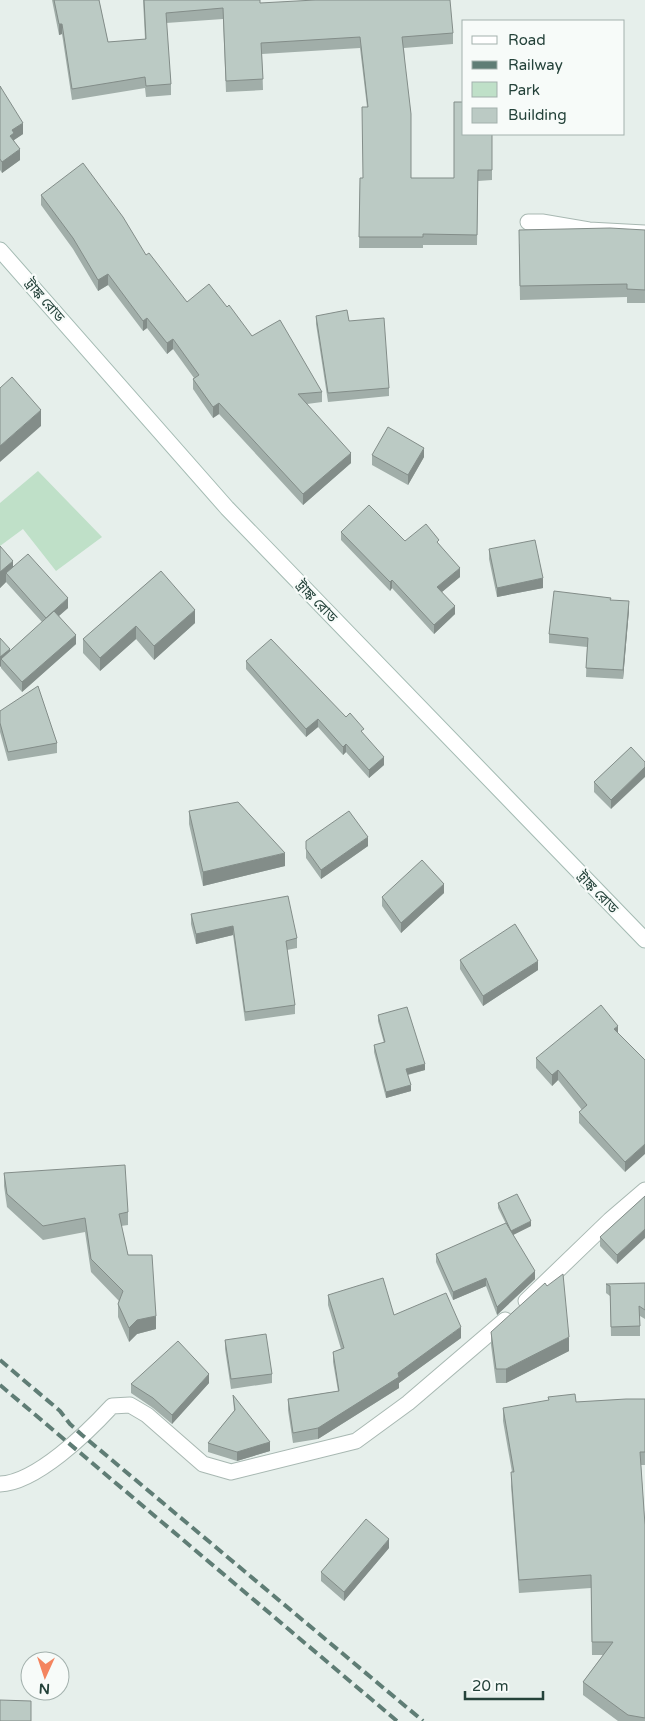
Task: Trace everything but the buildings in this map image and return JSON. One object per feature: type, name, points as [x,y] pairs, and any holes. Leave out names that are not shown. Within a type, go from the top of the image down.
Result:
[{"type":"main road","points":[[528,222],[542,222],[588,230],[645,233]]},
{"type":"main road","name":"ট্রাঙ্ক রোড","points":[[0,250],[227,508],[645,940]]},
{"type":"main road","points":[[0,1484],[8,1484],[46,1467],[112,1406],[130,1406],[147,1416],[203,1464],[231,1472],[356,1441],[408,1403],[510,1316],[610,1220],[645,1190]]},
{"type":"green space","points":[[38,471],[102,537],[56,571],[23,529],[0,546],[0,503]]},
{"type":"railway","points":[[0,1360],[60,1411],[82,1435],[423,1721]]},
{"type":"railway","points":[[0,1385],[397,1721]]}]
